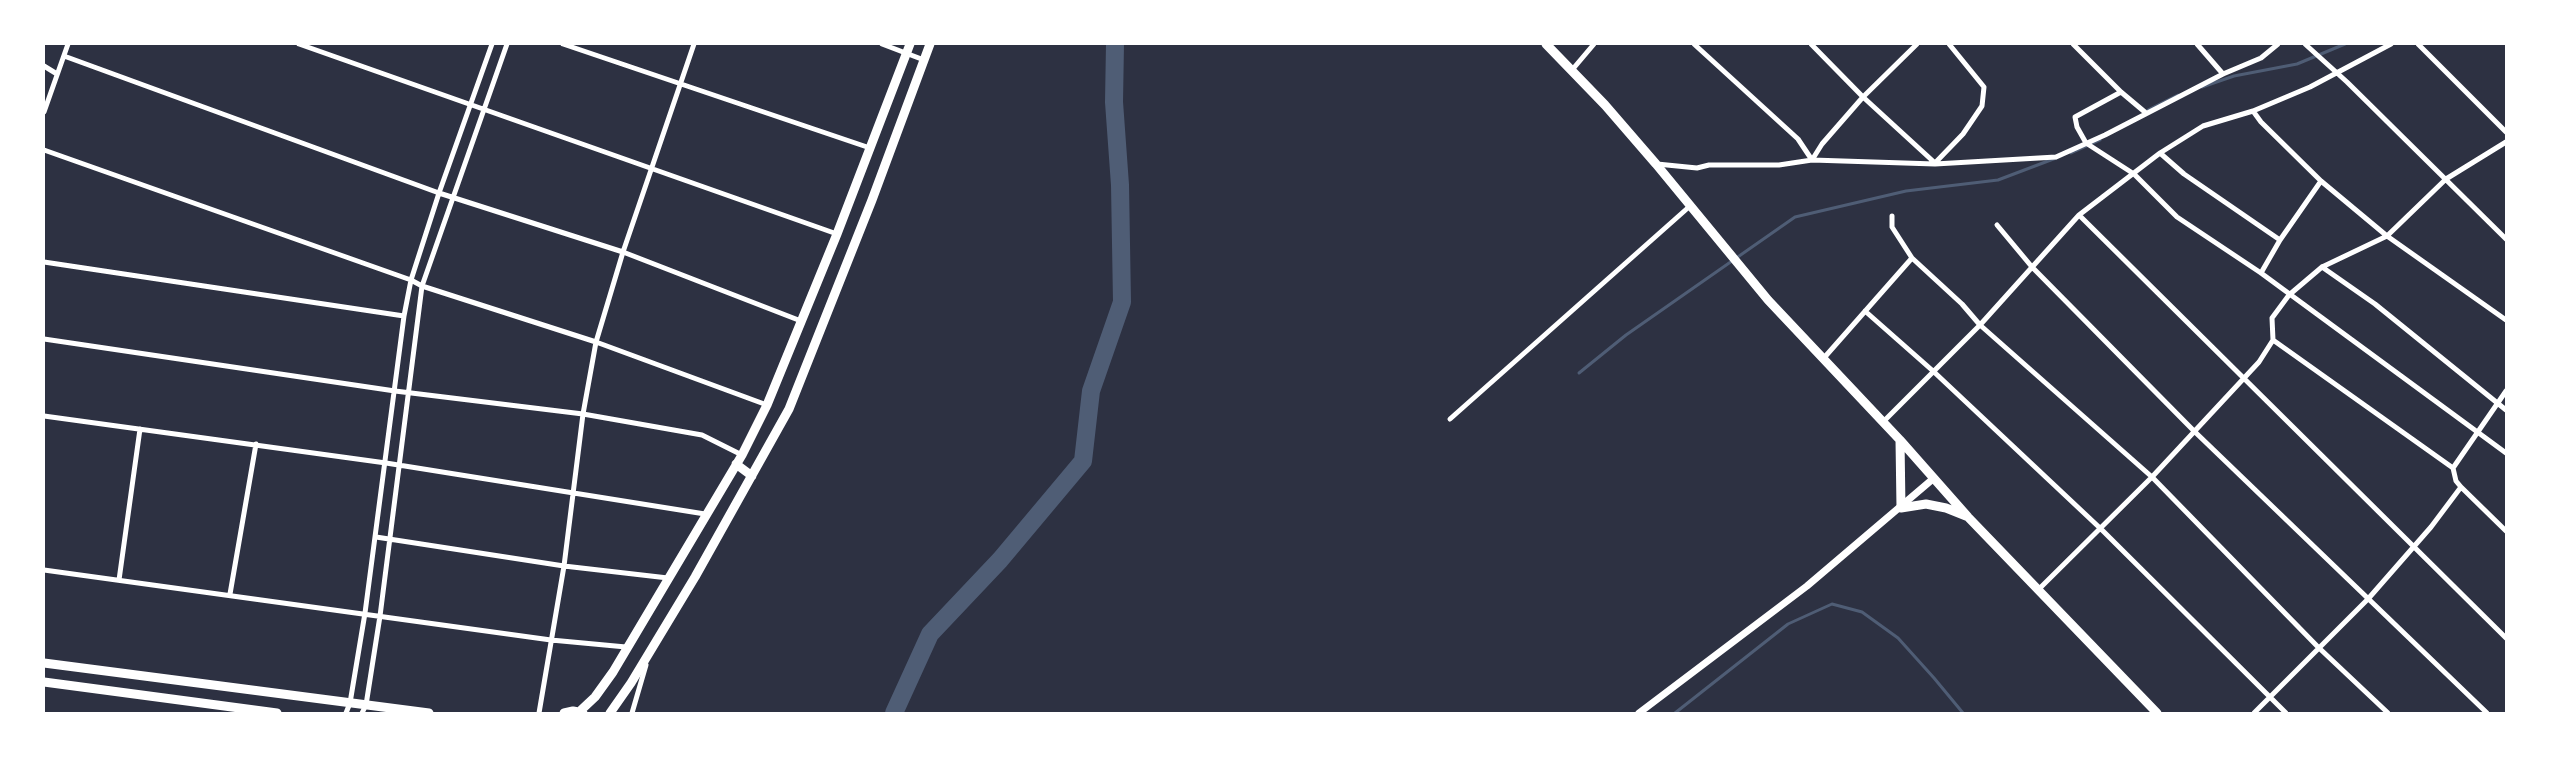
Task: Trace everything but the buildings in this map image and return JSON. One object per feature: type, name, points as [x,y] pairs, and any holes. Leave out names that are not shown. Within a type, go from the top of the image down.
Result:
[{"type":"highway","points":[[610,713],[648,654],[789,409],[872,200],[930,44]]},
{"type":"highway","points":[[1546,44],[1572,70],[1656,164],[1768,300],[1900,440],[1968,517],[2157,713]]},
{"type":"highway","points":[[564,713],[581,712],[600,691],[704,514],[742,455],[767,406],[802,321],[908,48]]},
{"type":"highway","points":[[1900,440],[1901,508],[1926,504],[1946,508],[1968,517]]},
{"type":"highway","points":[[736,464],[752,476]]},
{"type":"highway","points":[[44,663],[350,703],[364,709],[429,713]]},
{"type":"highway","points":[[44,682],[277,713]]},
{"type":"street","points":[[44,112],[68,44]]},
{"type":"street","points":[[299,44],[484,111],[837,234]]},
{"type":"street","points":[[346,713],[350,703],[365,613],[404,316],[411,280],[439,192],[492,44]]},
{"type":"street","points":[[364,709],[380,616],[422,286],[508,44]]},
{"type":"street","points":[[563,44],[870,148]]},
{"type":"street","points":[[539,713],[564,566],[583,414],[596,342],[623,252],[694,44]]},
{"type":"street","points":[[882,44],[908,48],[924,60]]},
{"type":"street","points":[[1572,70],[1594,44]]},
{"type":"street","points":[[1694,44],[1798,139],[1812,160]]},
{"type":"street","points":[[1811,44],[1863,97],[1935,164]]},
{"type":"street","points":[[1812,160],[1822,144],[1863,97],[1916,44]]},
{"type":"street","points":[[1935,164],[1963,134],[1982,106],[1984,87],[1949,44]]},
{"type":"street","points":[[2073,44],[2121,92],[2146,113]]},
{"type":"street","points":[[2197,44],[2223,74]]},
{"type":"street","points":[[1656,164],[1697,168],[1709,165],[1779,165],[1812,160],[1935,164],[2056,157],[2223,74],[2261,58],[2278,44]]},
{"type":"street","points":[[2304,44],[2336,72],[2446,178],[2506,239]]},
{"type":"street","points":[[1883,422],[1980,325],[2079,215],[2160,153],[2203,126],[2253,111],[2310,87],[2391,44]]},
{"type":"street","points":[[2418,44],[2506,132]]},
{"type":"street","points":[[64,56],[453,197],[623,252],[802,321]]},
{"type":"street","points":[[44,66],[57,74]]},
{"type":"street","points":[[2121,92],[2075,117],[2077,127],[2086,143],[2134,174],[2177,217],[2261,274],[2506,453]]},
{"type":"street","points":[[2253,111],[2321,181],[2387,236],[2506,320]]},
{"type":"street","points":[[2038,590],[2152,478],[2194,430],[2259,362],[2273,340],[2272,318],[2289,295],[2322,267],[2387,236],[2446,178],[2506,142]]},
{"type":"street","points":[[44,150],[411,280],[422,286],[596,342],[767,406]]},
{"type":"street","points":[[2160,153],[2184,174],[2280,240]]},
{"type":"street","points":[[2261,274],[2280,240],[2321,181]]},
{"type":"street","points":[[1450,419],[1690,206]]},
{"type":"street","points":[[2079,215],[2506,638]]},
{"type":"street","points":[[1892,216],[1892,227],[1912,258],[1962,304],[1980,325],[2152,478],[2318,647],[2388,713]]},
{"type":"street","points":[[1996,225],[2032,267],[2194,430],[2487,713]]},
{"type":"street","points":[[1823,359],[1912,258]]},
{"type":"street","points":[[44,262],[404,316]]},
{"type":"street","points":[[2322,267],[2375,304],[2506,410]]},
{"type":"street","points":[[1865,311],[1933,371],[2101,529],[2286,713]]},
{"type":"street","points":[[44,339],[409,393],[583,414],[702,435],[742,455]]},
{"type":"street","points":[[2273,340],[2452,468],[2456,481],[2461,488],[2506,531]]},
{"type":"street","points":[[2452,468],[2506,391]]},
{"type":"street","points":[[44,416],[386,463],[704,514]]},
{"type":"street","points":[[120,580],[140,429]]},
{"type":"street","points":[[230,594],[256,444]]},
{"type":"street","points":[[1639,713],[1807,586],[1934,478]]},
{"type":"street","points":[[2254,713],[2368,599],[2461,488]]},
{"type":"street","points":[[376,537],[564,566],[668,578]]},
{"type":"street","points":[[44,570],[230,594],[551,640],[626,647]]},
{"type":"street","points":[[632,713],[648,654]]},
{"type":"waterway","points":[[894,713],[930,634],[1000,560],[1083,461],[1091,391],[1122,302],[1120,185],[1114,102],[1115,44]]},
{"type":"waterway","points":[[2202,87],[2234,76],[2297,64],[2345,44]]},
{"type":"waterway","points":[[2148,110],[2178,95]]},
{"type":"waterway","points":[[2071,153],[2100,140]]},
{"type":"waterway","points":[[1579,373],[1626,335],[1795,217],[1906,191],[1998,180],[2056,158]]},
{"type":"waterway","points":[[1675,713],[1788,624],[1832,604],[1862,612],[1898,638],[1963,713]]}]
